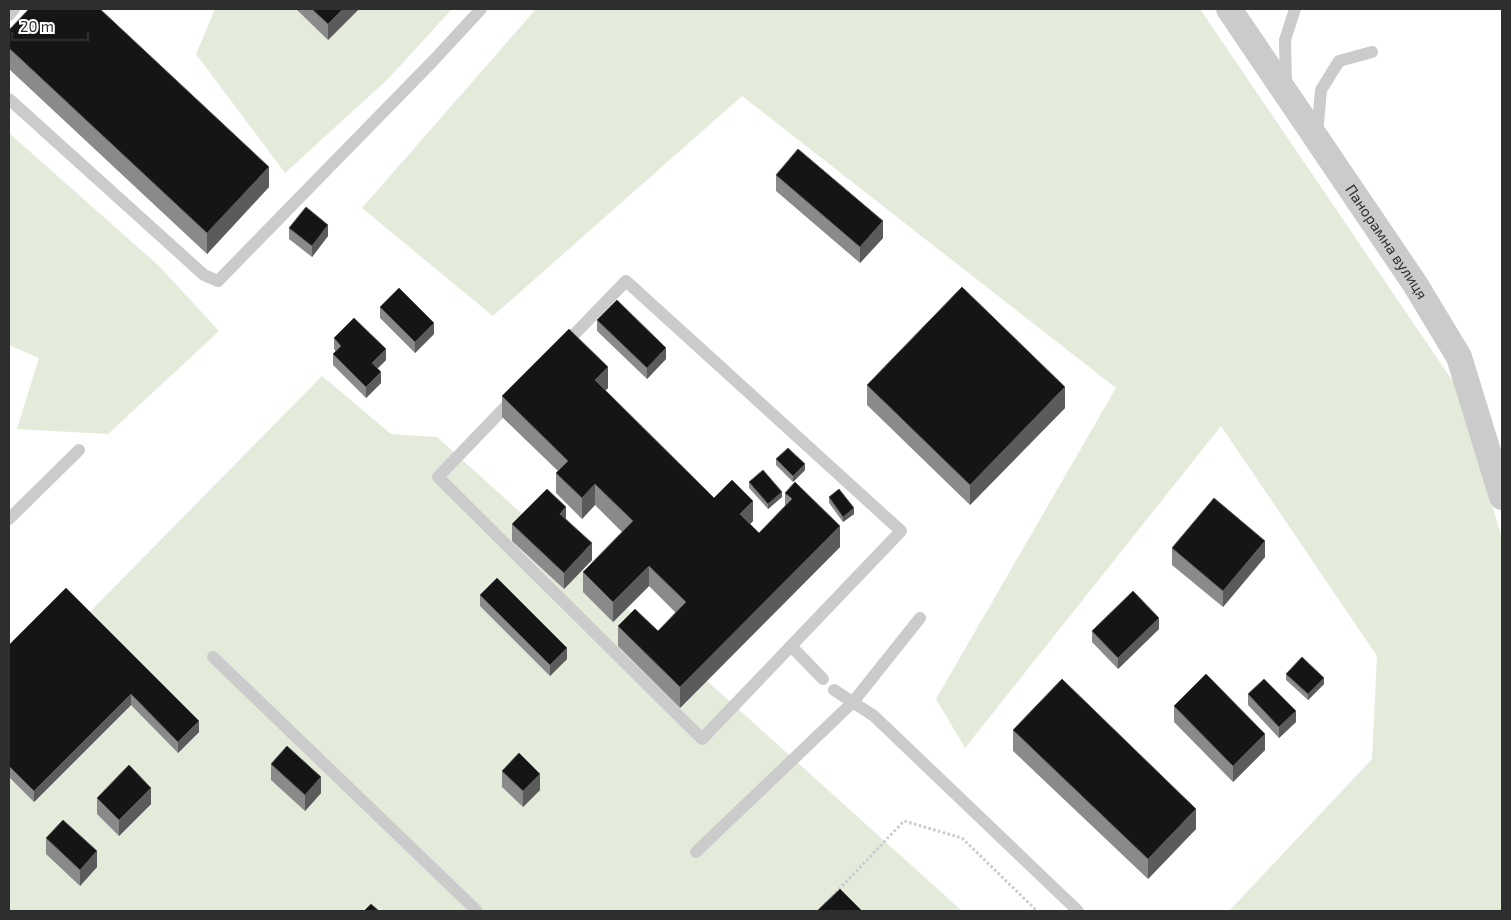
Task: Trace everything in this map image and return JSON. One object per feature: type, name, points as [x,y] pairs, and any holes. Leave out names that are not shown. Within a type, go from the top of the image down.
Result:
[{"type":"street","name":"Панорамна вулиця","points":[[1229,9],[1416,284],[1459,357],[1502,496]]},
{"type":"lane","points":[[9,15],[14,9]]},
{"type":"lane","points":[[9,99],[204,275],[218,281],[433,60],[480,9]]},
{"type":"lane","points":[[1286,94],[1285,40],[1295,9]]},
{"type":"lane","points":[[1317,139],[1322,90],[1339,61],[1372,52]]},
{"type":"lane","points":[[518,393],[438,477],[702,739],[901,531],[626,281],[552,358]]},
{"type":"lane","points":[[9,519],[79,450]]},
{"type":"lane","points":[[696,852],[853,702],[920,618]]},
{"type":"lane","points":[[791,646],[823,679]]},
{"type":"lane","points":[[213,657],[477,911]]},
{"type":"lane","points":[[834,690],[874,716],[1078,911]]},
{"type":"path","points":[[824,904],[904,821],[962,838],[1037,911]]},
{"type":"green space","points":[[215,9],[452,9],[388,79],[285,173],[196,54]]},
{"type":"green space","points":[[536,9],[1200,9],[1456,386],[1502,538],[1502,911],[1229,911],[1372,759],[1377,656],[1221,426],[965,748],[936,699],[1116,388],[742,96],[493,316],[362,208]]},
{"type":"green space","points":[[9,133],[159,266],[219,331],[108,434],[17,429],[39,358],[9,345]]},
{"type":"green space","points":[[322,376],[391,434],[437,437],[962,911],[9,911],[9,694]]},
{"type":"building","points":[[29,9],[100,9],[269,167],[207,233],[9,48],[9,30]]},
{"type":"building","points":[[312,9],[343,9],[328,24]]},
{"type":"building","points":[[798,149],[883,221],[860,247],[776,175]]},
{"type":"building","points":[[306,207],[328,225],[312,246],[289,228]]},
{"type":"building","points":[[962,287],[1065,387],[970,485],[867,385]]},
{"type":"building","points":[[399,288],[434,323],[415,342],[380,307]]},
{"type":"building","points":[[617,300],[666,348],[647,368],[597,320]]},
{"type":"building","points":[[354,318],[386,349],[372,363],[381,372],[366,387],[333,354],[341,346],[334,338]]},
{"type":"building","points":[[569,329],[608,367],[595,380],[714,498],[732,480],[753,501],[740,514],[759,533],[792,499],[785,493],[795,482],[840,526],[680,687],[618,626],[635,609],[658,631],[686,602],[649,566],[613,602],[583,572],[633,521],[595,484],[582,498],[556,473],[568,461],[502,396]]},
{"type":"building","points":[[788,448],[805,464],[793,476],[776,459]]},
{"type":"building","points":[[763,470],[782,492],[768,504],[749,482]]},
{"type":"building","points":[[547,489],[566,507],[560,514],[592,543],[564,573],[512,524]]},
{"type":"building","points":[[839,489],[854,508],[843,517],[829,497]]},
{"type":"building","points":[[1214,498],[1265,541],[1223,591],[1172,548]]},
{"type":"building","points":[[497,578],[567,648],[550,665],[480,595]]},
{"type":"building","points":[[66,588],[199,721],[178,742],[131,694],[34,791],[9,766],[9,645]]},
{"type":"building","points":[[1133,591],[1159,618],[1118,658],[1092,631]]},
{"type":"building","points":[[1302,657],[1324,678],[1308,694],[1286,674]]},
{"type":"building","points":[[1206,674],[1265,734],[1233,766],[1174,706]]},
{"type":"building","points":[[1062,679],[1196,809],[1148,859],[1013,730]]},
{"type":"building","points":[[1264,679],[1296,711],[1279,727],[1248,694]]},
{"type":"building","points":[[287,746],[321,777],[305,795],[271,764]]},
{"type":"building","points":[[519,753],[540,774],[523,791],[502,771]]},
{"type":"building","points":[[129,765],[151,788],[119,820],[97,798]]},
{"type":"building","points":[[63,820],[97,851],[80,870],[46,838]]},
{"type":"building","points":[[840,889],[862,911],[817,911]]},
{"type":"building","points":[[371,904],[379,911],[364,911]]}]
